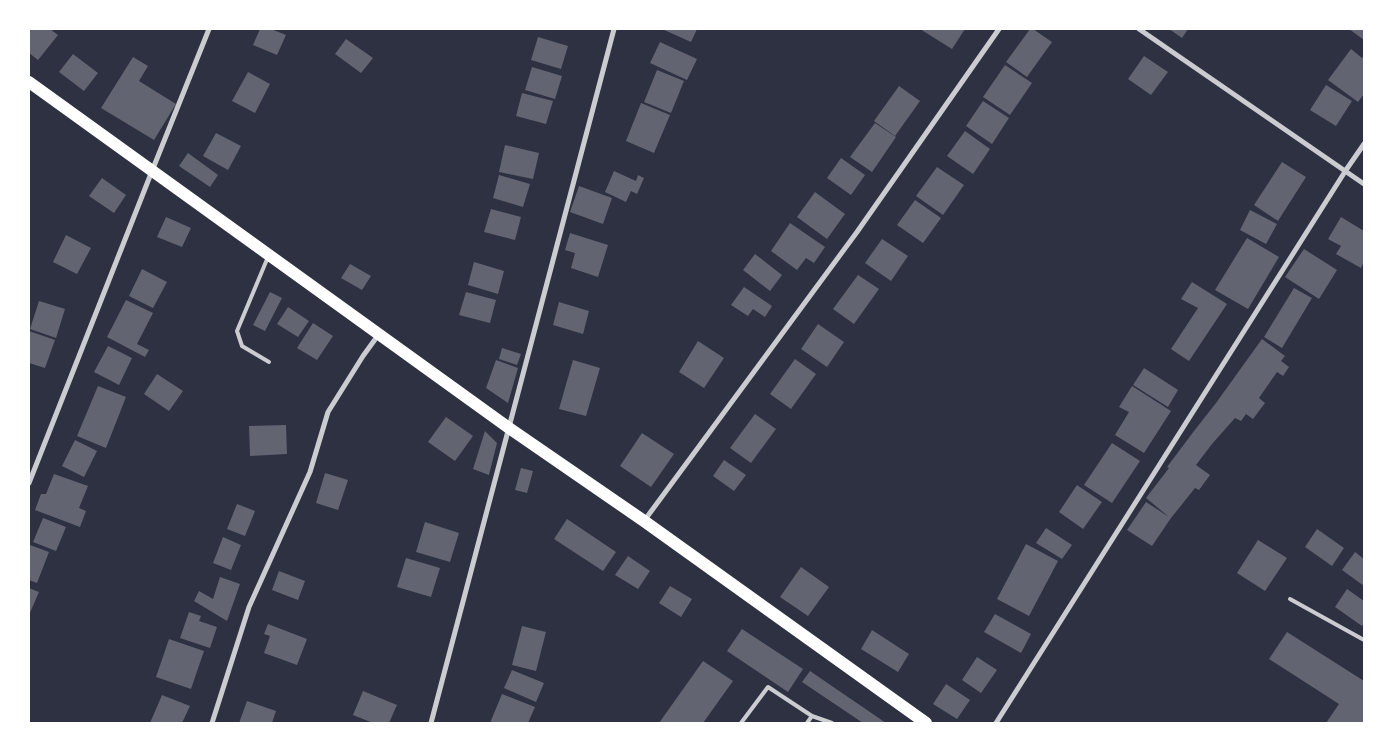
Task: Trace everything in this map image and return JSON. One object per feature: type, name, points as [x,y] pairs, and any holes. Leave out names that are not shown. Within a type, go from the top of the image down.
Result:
[{"type":"main road","points":[[29,82],[509,428],[644,521],[926,723]]},
{"type":"street","points":[[29,483],[209,29]]},
{"type":"street","points":[[431,723],[614,29]]},
{"type":"street","points":[[644,521],[856,232],[998,29]]},
{"type":"street","points":[[1139,29],[1364,184]]},
{"type":"street","points":[[996,723],[1364,144]]},
{"type":"street","points":[[212,723],[249,607],[310,472],[328,412],[379,334]]},
{"type":"lane","points":[[268,255],[237,331],[242,346],[268,362]]},
{"type":"lane","points":[[1290,599],[1364,640]]},
{"type":"lane","points":[[742,723],[768,687],[812,716],[832,723]]},
{"type":"lane","points":[[807,723],[812,716]]},
{"type":"building","points":[[29,29],[50,29],[58,35],[38,60],[29,53]]},
{"type":"building","points":[[260,29],[271,29],[286,35],[277,55],[253,45]]},
{"type":"building","points":[[662,29],[697,29],[691,42]]},
{"type":"building","points":[[920,29],[965,29],[952,49]]},
{"type":"building","points":[[1030,29],[1033,29],[1052,42],[1027,77],[1006,62]]},
{"type":"building","points":[[1169,29],[1188,29],[1182,38]]},
{"type":"building","points":[[1349,29],[1364,29],[1364,40]]},
{"type":"building","points":[[538,37],[568,46],[561,69],[531,60]]},
{"type":"building","points":[[346,39],[373,58],[361,73],[335,54]]},
{"type":"building","points":[[660,42],[697,59],[687,80],[650,63]]},
{"type":"building","points":[[1351,49],[1362,58],[1364,56],[1364,94],[1358,102],[1328,80]]},
{"type":"building","points":[[73,54],[98,73],[84,91],[59,72]]},
{"type":"building","points":[[1144,56],[1168,72],[1151,95],[1128,79]]},
{"type":"building","points":[[133,57],[148,66],[139,81],[176,104],[154,140],[101,108]]},
{"type":"building","points":[[1005,65],[1032,83],[1010,115],[983,97]]},
{"type":"building","points":[[532,67],[562,76],[555,99],[525,90]]},
{"type":"building","points":[[657,70],[684,81],[671,113],[644,102]]},
{"type":"building","points":[[248,72],[270,84],[255,113],[232,101]]},
{"type":"building","points":[[1326,85],[1352,101],[1336,126],[1310,110]]},
{"type":"building","points":[[899,86],[920,101],[895,136],[874,121]]},
{"type":"building","points":[[522,93],[553,101],[546,124],[516,116]]},
{"type":"building","points":[[983,101],[1009,118],[992,144],[966,126]]},
{"type":"building","points":[[641,103],[670,115],[654,153],[626,141]]},
{"type":"building","points":[[875,123],[896,137],[872,172],[850,157]]},
{"type":"building","points":[[965,131],[990,149],[973,174],[947,156]]},
{"type":"building","points":[[216,133],[241,146],[228,170],[203,156]]},
{"type":"building","points":[[505,145],[539,153],[533,179],[499,172]]},
{"type":"building","points":[[188,153],[218,175],[210,187],[179,166]]},
{"type":"building","points":[[841,158],[865,175],[851,195],[827,178]]},
{"type":"building","points":[[1282,162],[1306,177],[1278,221],[1254,205]]},
{"type":"building","points":[[937,167],[964,185],[943,215],[916,196]]},
{"type":"building","points":[[614,171],[636,181],[638,175],[644,178],[637,194],[631,191],[626,202],[605,192]]},
{"type":"building","points":[[499,175],[530,184],[523,207],[493,198]]},
{"type":"building","points":[[102,178],[126,195],[114,213],[89,196]]},
{"type":"building","points":[[579,186],[612,198],[603,224],[570,212]]},
{"type":"building","points":[[815,192],[845,214],[827,239],[797,217]]},
{"type":"building","points":[[915,200],[941,218],[923,243],[897,225]]},
{"type":"building","points":[[491,209],[521,217],[515,240],[484,232]]},
{"type":"building","points":[[1250,210],[1277,224],[1266,244],[1240,230]]},
{"type":"building","points":[[166,217],[191,228],[182,247],[157,237]]},
{"type":"building","points":[[1341,217],[1364,231],[1364,261],[1361,268],[1336,254],[1341,246],[1328,239]]},
{"type":"building","points":[[790,223],[825,247],[814,263],[806,258],[797,270],[771,251]]},
{"type":"building","points":[[570,233],[608,245],[598,277],[571,268],[575,253],[565,250]]},
{"type":"building","points":[[66,235],[91,248],[77,274],[53,262]]},
{"type":"building","points":[[1247,238],[1279,257],[1248,309],[1215,290]]},
{"type":"building","points":[[882,239],[908,256],[891,281],[865,263]]},
{"type":"building","points":[[1304,249],[1337,270],[1319,299],[1285,277]]},
{"type":"building","points":[[755,254],[782,275],[770,291],[743,270]]},
{"type":"building","points":[[474,262],[504,271],[498,294],[468,285]]},
{"type":"building","points":[[350,264],[371,276],[362,290],[341,278]]},
{"type":"building","points":[[142,269],[167,282],[153,308],[129,296]]},
{"type":"building","points":[[858,275],[879,289],[854,324],[833,309]]},
{"type":"building","points":[[1192,282],[1227,304],[1189,361],[1171,349],[1198,308],[1181,299]]},
{"type":"building","points":[[744,287],[772,306],[765,317],[753,309],[748,316],[731,305]]},
{"type":"building","points":[[1294,288],[1312,298],[1282,348],[1264,337]]},
{"type":"building","points":[[270,292],[282,298],[265,331],[253,325]]},
{"type":"building","points":[[466,292],[496,300],[490,323],[459,315]]},
{"type":"building","points":[[126,300],[153,313],[137,344],[149,350],[145,357],[107,337]]},
{"type":"building","points":[[39,301],[65,309],[56,338],[30,329]]},
{"type":"building","points":[[559,302],[589,311],[583,334],[553,325]]},
{"type":"building","points":[[288,307],[309,321],[298,337],[277,324]]},
{"type":"building","points":[[313,323],[333,336],[317,360],[297,348]]},
{"type":"building","points":[[818,324],[844,342],[827,367],[801,349]]},
{"type":"building","points":[[29,331],[55,340],[45,368],[29,363]]},
{"type":"building","points":[[1262,339],[1285,356],[1281,361],[1289,367],[1283,376],[1277,372],[1259,398],[1265,403],[1253,419],[1246,414],[1241,421],[1235,418],[1212,444],[1196,465],[1210,475],[1199,490],[1195,488],[1152,546],[1127,530],[1146,502],[1169,517],[1146,498]]},
{"type":"building","points":[[698,341],[724,358],[704,388],[679,372]]},
{"type":"building","points":[[108,346],[132,358],[119,385],[94,372]]},
{"type":"building","points":[[502,348],[521,354],[517,365],[499,359]]},
{"type":"building","points":[[795,359],[816,374],[791,409],[770,394]]},
{"type":"building","points":[[496,360],[518,368],[508,403],[486,388]]},
{"type":"building","points":[[573,360],[600,368],[586,416],[559,409]]},
{"type":"building","points":[[1144,368],[1178,390],[1168,407],[1133,385]]},
{"type":"building","points":[[157,374],[183,391],[169,411],[144,394]]},
{"type":"building","points":[[98,386],[126,397],[106,448],[77,436]]},
{"type":"building","points":[[1132,386],[1171,411],[1144,453],[1115,435],[1129,412],[1119,407]]},
{"type":"building","points":[[755,414],[776,429],[751,463],[730,448]]},
{"type":"building","points":[[446,417],[473,436],[455,461],[428,442]]},
{"type":"building","points":[[286,425],[287,454],[250,456],[249,426]]},
{"type":"building","points":[[485,431],[497,443],[489,475],[473,469]]},
{"type":"building","points":[[642,433],[674,454],[651,487],[620,466]]},
{"type":"building","points":[[75,440],[97,451],[84,477],[62,466]]},
{"type":"building","points":[[1112,443],[1140,461],[1112,503],[1084,485]]},
{"type":"building","points":[[724,460],[746,475],[734,491],[713,476]]},
{"type":"building","points":[[521,468],[533,471],[527,493],[515,490]]},
{"type":"building","points":[[325,473],[348,480],[338,510],[316,503]]},
{"type":"building","points":[[54,474],[88,486],[79,508],[86,511],[80,527],[35,510],[41,494],[46,494]]},
{"type":"building","points":[[1077,485],[1102,502],[1083,529],[1059,512]]},
{"type":"building","points":[[237,504],[255,511],[245,536],[227,529]]},
{"type":"building","points":[[43,518],[66,527],[56,551],[33,542]]},
{"type":"building","points":[[567,519],[616,552],[603,571],[554,539]]},
{"type":"building","points":[[425,522],[459,533],[450,562],[416,552]]},
{"type":"building","points":[[1046,528],[1072,545],[1062,559],[1036,543]]},
{"type":"building","points":[[1317,529],[1344,548],[1332,566],[1305,547]]},
{"type":"building","points":[[223,537],[241,545],[231,570],[213,563]]},
{"type":"building","points":[[1258,540],[1287,558],[1265,591],[1237,573]]},
{"type":"building","points":[[1026,544],[1058,561],[1029,616],[997,599]]},
{"type":"building","points":[[30,545],[49,552],[37,583],[29,580]]},
{"type":"building","points":[[1355,552],[1364,559],[1364,586],[1342,570]]},
{"type":"building","points":[[628,556],[650,571],[638,589],[615,575]]},
{"type":"building","points":[[406,558],[440,568],[431,597],[397,587]]},
{"type":"building","points":[[801,567],[829,587],[808,616],[780,597]]},
{"type":"building","points":[[279,571],[305,581],[298,600],[272,590]]},
{"type":"building","points":[[220,577],[240,584],[227,621],[194,601],[199,591],[213,599]]},
{"type":"building","points":[[670,586],[692,599],[681,617],[659,603]]},
{"type":"building","points":[[29,588],[39,592],[29,615]]},
{"type":"building","points":[[1347,589],[1364,601],[1364,623],[1362,626],[1335,607]]},
{"type":"building","points":[[189,612],[201,616],[199,621],[217,627],[210,648],[180,638]]},
{"type":"building","points":[[995,614],[1031,634],[1021,653],[984,632]]},
{"type":"building","points":[[268,624],[307,639],[297,665],[264,653],[270,636],[264,634]]},
{"type":"building","points":[[522,626],[546,632],[536,671],[512,665]]},
{"type":"building","points":[[742,629],[803,669],[788,692],[727,651]]},
{"type":"building","points":[[872,630],[909,654],[898,672],[861,649]]},
{"type":"building","points":[[1287,632],[1364,681],[1364,723],[1326,723],[1339,704],[1269,659]]},
{"type":"building","points":[[169,639],[204,651],[191,689],[156,677]]},
{"type":"building","points":[[977,657],[997,670],[981,693],[962,680]]},
{"type":"building","points":[[703,661],[733,681],[703,723],[659,723]]},
{"type":"building","points":[[512,670],[544,683],[536,702],[504,688]]},
{"type":"building","points":[[810,671],[886,723],[863,723],[802,682]]},
{"type":"building","points":[[946,684],[970,700],[957,719],[933,704]]},
{"type":"building","points":[[363,691],[397,705],[389,723],[373,723],[353,715]]},
{"type":"building","points":[[502,694],[535,707],[528,723],[490,723]]},
{"type":"building","points":[[162,695],[190,706],[182,723],[150,723]]},
{"type":"building","points":[[247,701],[276,711],[272,723],[239,723]]}]
